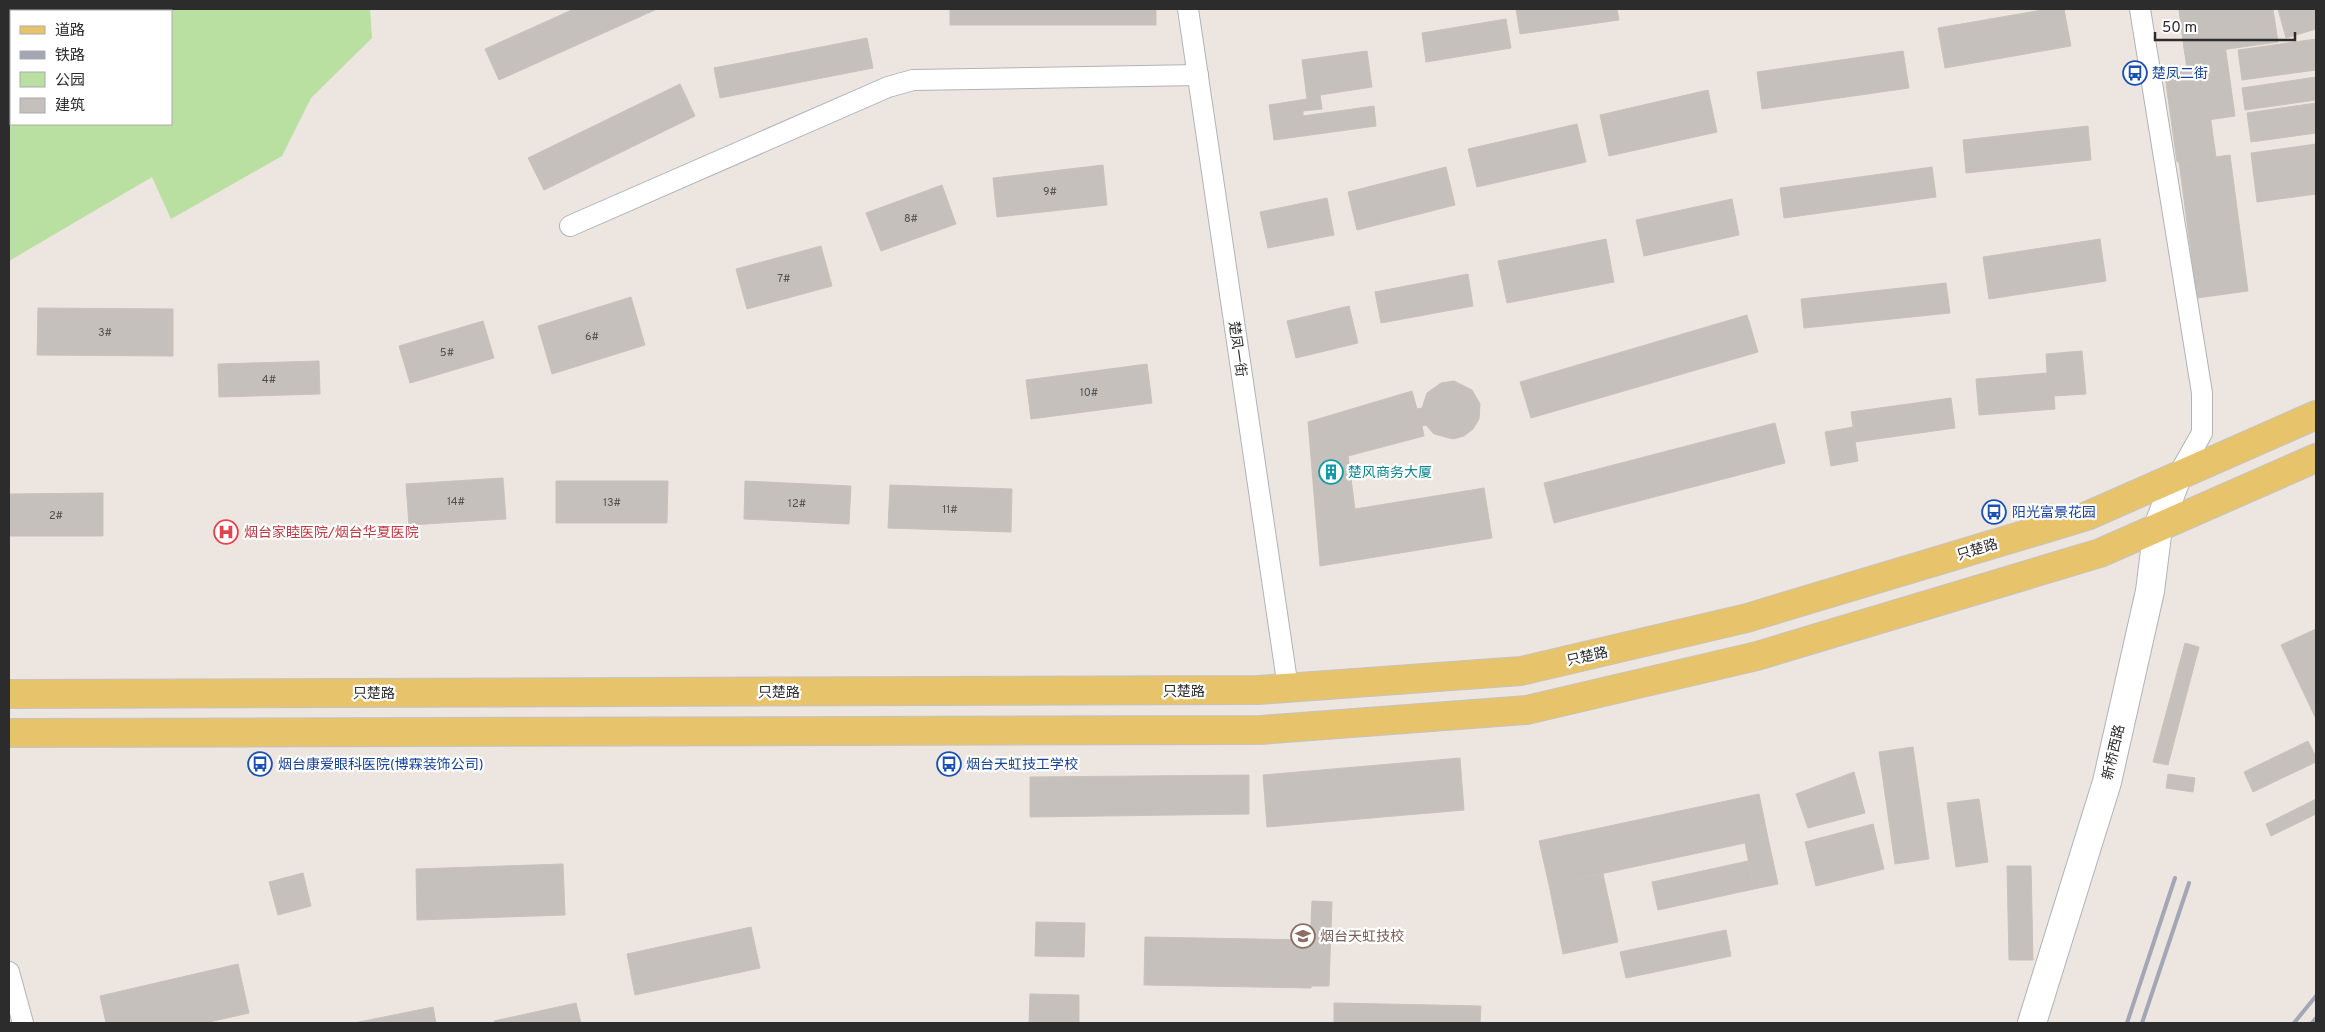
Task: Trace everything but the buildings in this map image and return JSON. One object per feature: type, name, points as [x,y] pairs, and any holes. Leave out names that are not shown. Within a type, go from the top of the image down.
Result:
[{"type":"main road","name":"只楚路","points":[[9,694],[1228,691],[1521,671],[1747,618],[2086,516],[2316,415]]},
{"type":"main road","points":[[9,733],[1260,730],[1526,710],[1757,656],[2100,553],[2316,458]]},
{"type":"street","name":"楚凤一街","points":[[1188,9],[1288,688]]},
{"type":"street","points":[[2140,9],[2202,392],[2202,433],[2177,477]]},
{"type":"street","points":[[570,226],[888,87],[913,80],[1198,74]]},
{"type":"street","name":"新桥西路","points":[[2032,1023],[2107,782],[2150,591],[2158,528],[2177,477]]},
{"type":"street","points":[[9,972],[23,1023]]},
{"type":"green space","points":[[9,9],[370,9],[372,38],[311,98],[282,156],[171,219],[152,177],[9,261]]},
{"type":"railway","points":[[2127,1023],[2175,878]]},
{"type":"railway","points":[[2142,1023],[2189,883]]},
{"type":"railway","points":[[2294,1023],[2316,996]]},
{"type":"railway","points":[[2312,1023],[2316,1018]]},
{"type":"place","name":"楚凤二街","points":[[2135,73]]},
{"type":"place","name":"楚风商务大厦","points":[[1331,472]]},
{"type":"place","name":"阳光富景花园","points":[[1994,512]]},
{"type":"place","name":"烟台家睦医院/烟台华夏医院","points":[[226,532]]},
{"type":"place","name":"烟台康爱眼科医院(博霖装饰公司)","points":[[260,764]]},
{"type":"place","name":"烟台天虹技工学校","points":[[949,764]]},
{"type":"place","name":"烟台天虹技校","points":[[1303,936]]}]
